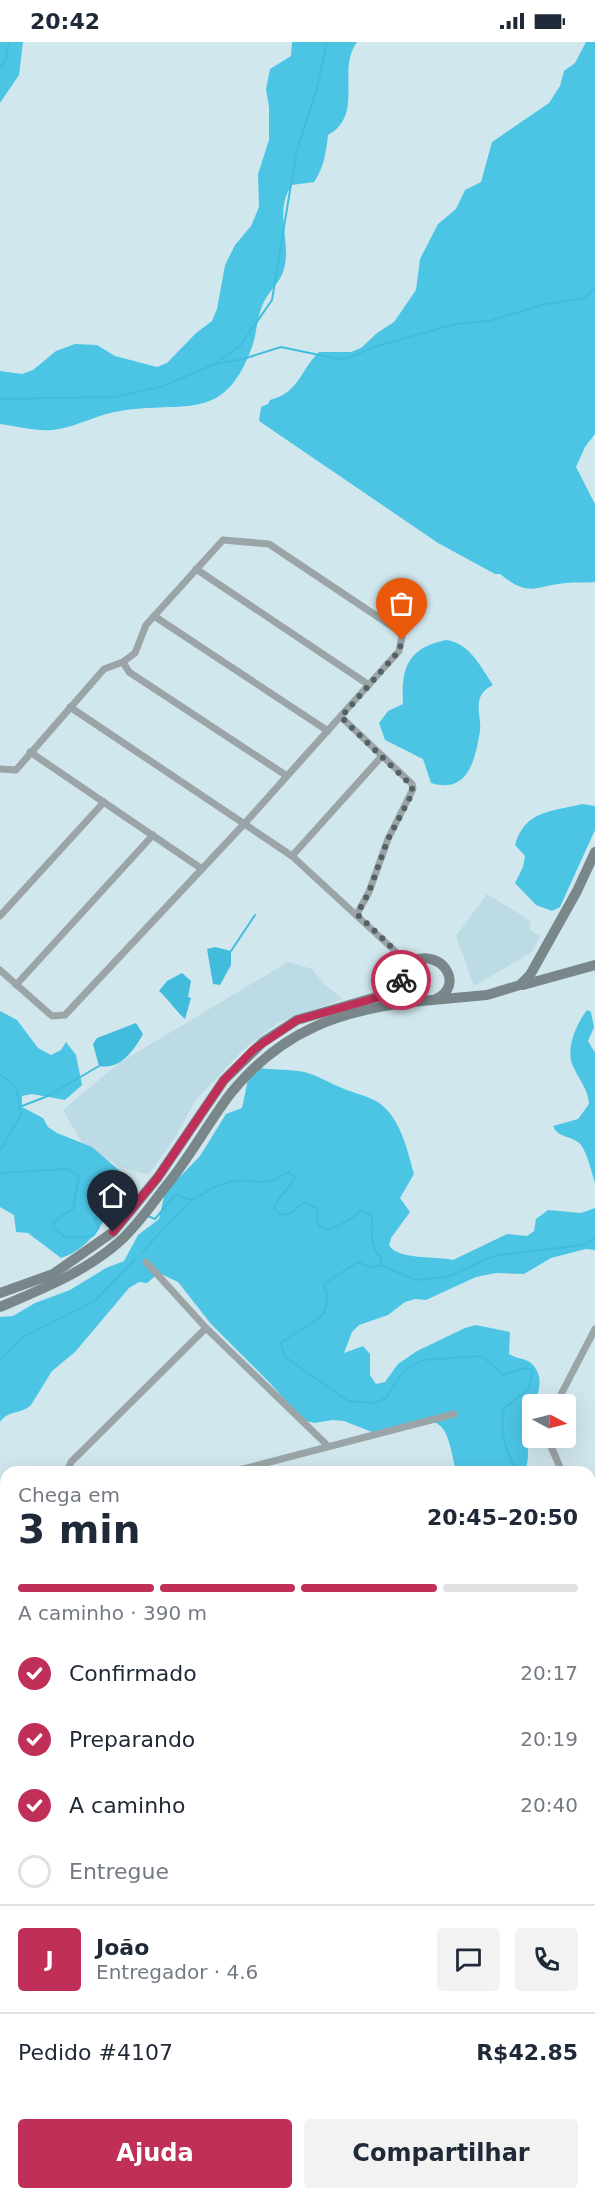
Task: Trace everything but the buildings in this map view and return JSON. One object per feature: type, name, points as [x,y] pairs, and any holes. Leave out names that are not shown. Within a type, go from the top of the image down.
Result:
[{"type":"main road","points":[[520,985],[530,975],[578,891],[595,852]]},
{"type":"main road","points":[[0,1293],[52,1274],[113,1232],[176,1152],[224,1080],[253,1050],[297,1020],[387,994],[402,979],[408,963],[418,958],[431,958],[443,965],[458,990],[474,996]]},
{"type":"main road","points":[[0,1307],[90,1266],[120,1241],[177,1172],[230,1095],[265,1055],[287,1040],[327,1021],[384,1006],[474,996],[595,965]]},
{"type":"main road","points":[[436,999],[446,991],[449,977]]},
{"type":"main road","points":[[402,979],[403,989],[407,996],[422,1001]]},
{"type":"street","points":[[0,769],[16,770],[104,669],[123,662],[137,649],[144,628],[223,540],[266,543],[401,634],[402,644],[341,717],[65,1015],[52,1016],[0,970]]},
{"type":"street","points":[[196,569],[369,685]]},
{"type":"street","points":[[154,616],[328,730]]},
{"type":"street","points":[[123,662],[129,672],[287,776]]},
{"type":"street","points":[[70,706],[292,856],[408,963]]},
{"type":"street","points":[[341,717],[412,784],[413,792],[388,839],[369,892],[357,914]]},
{"type":"street","points":[[30,752],[202,869]]},
{"type":"street","points":[[292,856],[382,756]]},
{"type":"street","points":[[0,916],[104,802]]},
{"type":"street","points":[[16,985],[153,835]]},
{"type":"street","points":[[146,1262],[206,1328],[328,1446]]},
{"type":"street","points":[[69,1466],[206,1328]]},
{"type":"street","points":[[561,1394],[595,1329]]},
{"type":"street","points":[[255,1466],[454,1414]]},
{"type":"street","points":[[552,1448],[559,1466]]},
{"type":"shaded area","points":[[0,42],[23,42],[19,75],[0,103]]},
{"type":"shaded area","points":[[292,42],[357,42],[351,53],[349,65],[348,104],[339,126],[328,135],[324,160],[314,182],[292,185],[287,195],[283,216],[286,247],[284,269],[263,304],[253,344],[242,370],[230,387],[216,398],[201,404],[120,411],[59,429],[37,430],[0,424],[0,371],[22,374],[33,370],[56,351],[75,344],[97,345],[115,356],[157,367],[167,363],[196,333],[212,321],[217,309],[225,265],[235,245],[251,226],[259,207],[258,174],[269,140],[269,107],[266,89],[270,69],[291,56]]},
{"type":"shaded area","points":[[586,42],[595,42],[595,434],[585,447],[576,467],[595,504],[595,582],[566,583],[532,589],[518,586],[500,574],[495,574],[438,543],[259,421],[261,407],[288,392],[319,352],[351,352],[361,348],[377,333],[394,322],[416,290],[420,259],[438,224],[456,209],[465,190],[481,182],[492,142],[549,103],[560,86],[564,71],[575,63]]},
{"type":"shaded area","points":[[446,640],[468,651],[493,685],[486,689],[479,700],[480,731],[472,764],[461,779],[454,784],[444,785],[431,783],[423,759],[385,740],[379,723],[388,711],[403,704],[406,670],[415,654],[423,648]]},
{"type":"shaded area","points":[[582,804],[595,806],[595,830],[560,907],[552,911],[536,905],[515,883],[523,867],[525,856],[515,845],[519,834],[532,819],[550,811]]},
{"type":"shaded area","points":[[487,894],[531,921],[529,929],[540,936],[532,952],[474,986],[456,936]]},
{"type":"shaded area","points":[[215,947],[231,951],[231,965],[220,985],[213,984],[207,949]]},
{"type":"shaded area","points":[[288,962],[312,969],[324,984],[343,999],[279,1022],[243,1050],[195,1101],[176,1136],[148,1175],[121,1167],[85,1148],[63,1110],[119,1063]]},
{"type":"shaded area","points":[[182,973],[191,981],[188,997],[191,998],[185,1019],[159,991],[167,981]]},
{"type":"shaded area","points":[[587,1010],[591,1012],[594,1027],[588,1041],[595,1053],[595,1183],[581,1145],[558,1133],[553,1126],[578,1119],[589,1104],[587,1093],[572,1064],[570,1050],[571,1043]]},
{"type":"shaded area","points":[[0,1011],[17,1020],[38,1048],[51,1055],[61,1050],[66,1042],[76,1055],[82,1085],[65,1100],[32,1094],[22,1096],[22,1107],[43,1118],[48,1127],[57,1133],[92,1147],[129,1179],[93,1236],[74,1252],[61,1258],[28,1233],[16,1232],[14,1215],[0,1207]]},
{"type":"shaded area","points":[[136,1023],[143,1034],[126,1058],[114,1065],[99,1066],[93,1044],[97,1038]]},
{"type":"shaded area","points":[[258,1068],[294,1070],[311,1074],[368,1097],[384,1107],[397,1124],[414,1174],[400,1198],[410,1212],[391,1238],[389,1245],[400,1253],[453,1260],[507,1234],[527,1236],[534,1231],[536,1219],[548,1210],[581,1213],[595,1208],[595,1250],[586,1249],[551,1258],[524,1274],[496,1273],[476,1277],[426,1300],[415,1299],[405,1302],[388,1315],[359,1325],[352,1332],[344,1353],[363,1346],[370,1354],[370,1375],[376,1384],[385,1382],[398,1364],[417,1351],[465,1328],[476,1325],[510,1332],[509,1354],[531,1363],[539,1379],[537,1394],[522,1394],[522,1448],[528,1448],[527,1466],[455,1466],[446,1434],[440,1426],[424,1420],[414,1421],[377,1434],[344,1421],[314,1423],[303,1420],[211,1324],[178,1282],[159,1273],[147,1283],[139,1282],[129,1288],[75,1352],[52,1371],[31,1405],[3,1418],[0,1422],[0,1317],[13,1316],[35,1303],[70,1290],[106,1268],[124,1261],[138,1235],[159,1219],[165,1192],[200,1156],[226,1114],[242,1108],[250,1070]]},
{"type":"waterway","points":[[0,69],[6,59],[9,42]]},
{"type":"waterway","points":[[217,362],[240,346],[272,300],[296,154],[317,88],[327,42]]},
{"type":"waterway","points":[[0,399],[115,397],[163,386],[215,364],[243,359],[281,347],[343,360],[374,347],[455,324],[489,321],[546,304],[582,299],[595,289]]},
{"type":"waterway","points":[[231,951],[255,915]]},
{"type":"waterway","points":[[22,1106],[48,1096],[99,1066]]},
{"type":"waterway","points":[[0,1074],[16,1087],[21,1115],[0,1150]]},
{"type":"waterway","points":[[0,1173],[68,1169],[79,1176],[73,1209],[54,1221],[54,1229],[67,1238],[93,1236],[99,1227],[94,1219],[105,1210],[125,1210]]},
{"type":"waterway","points":[[148,1216],[155,1219],[175,1195],[192,1200],[224,1184],[244,1180],[272,1181],[288,1172],[295,1178],[274,1209],[281,1215],[291,1213],[304,1202],[318,1209],[317,1220],[320,1227],[329,1230],[348,1221],[361,1210],[372,1215],[373,1243],[381,1258],[381,1265],[371,1268],[358,1262],[324,1284],[327,1297],[326,1307],[316,1321],[281,1343],[284,1356],[348,1401],[375,1403],[386,1398],[403,1372],[422,1360],[482,1356],[503,1375],[524,1368],[533,1370],[528,1390],[504,1408],[502,1425],[504,1441],[514,1466]]},
{"type":"waterway","points":[[142,1252],[191,1200]]},
{"type":"waterway","points":[[381,1265],[415,1280],[447,1277],[494,1256],[583,1245],[595,1238]]},
{"type":"waterway","points":[[0,1361],[21,1338],[96,1300],[135,1259]]},
{"type":"way so far","points":[[401,980],[408,963],[357,914],[369,892],[388,839],[412,794],[412,784],[341,717],[399,651],[402,640]]},
{"type":"route","points":[[113,1232],[158,1177],[216,1090],[253,1050],[297,1020],[383,996],[392,992],[401,980]]}]
